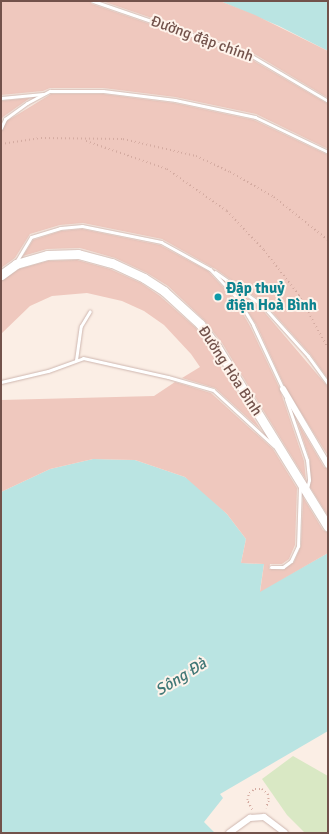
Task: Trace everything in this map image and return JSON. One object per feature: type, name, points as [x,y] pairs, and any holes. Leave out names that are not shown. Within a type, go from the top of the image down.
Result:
[{"type":"main road","name":"Đường Hòa Bình","points":[[1,275],[16,264],[47,255],[78,254],[112,263],[144,278],[164,291],[200,324],[217,347],[328,527]]},
{"type":"street","points":[[283,389],[328,465]]},
{"type":"street","points":[[229,833],[250,818],[264,817],[285,833]]},
{"type":"lane","name":"Đường đập chính","points":[[92,1],[250,55],[328,101]]},
{"type":"lane","points":[[1,128],[5,119],[50,91],[103,91],[175,100],[255,117],[328,152]]},
{"type":"lane","points":[[1,98],[45,94]]},
{"type":"lane","points":[[16,264],[21,251],[31,237],[60,228],[82,226],[161,242],[210,269],[263,306],[308,356],[328,384]]},
{"type":"lane","points":[[210,269],[236,298],[253,325],[283,389],[307,460],[309,480],[306,492]]},
{"type":"lane","points":[[76,360],[81,326],[90,311]]},
{"type":"lane","points":[[1,382],[48,371],[82,358],[213,390],[284,455]]},
{"type":"lane","points":[[271,567],[283,567],[291,561],[298,546],[300,482]]},
{"type":"path","points":[[1,144],[41,138],[84,140],[122,139],[196,156],[230,172],[274,197],[328,240]]},
{"type":"path","points":[[84,140],[167,169],[227,211],[264,250],[299,295],[328,348]]},
{"type":"path","points":[[252,810],[247,800],[249,793],[255,789],[262,790],[268,794],[269,801],[266,808]]},
{"type":"green space","points":[[293,756],[328,776],[328,833],[305,833],[287,815],[262,779]]},
{"type":"water","points":[[220,1],[328,1],[328,51],[279,26]]},
{"type":"water","name":"Sông Đà","points":[[93,459],[135,460],[185,477],[196,485],[227,514],[246,539],[241,563],[264,564],[260,591],[328,553],[328,731],[220,794],[223,798],[204,822],[215,833],[1,833],[1,492],[50,469]]},
{"type":"building","points":[[1,1],[90,1],[92,4],[249,58],[328,104],[328,149],[256,114],[175,97],[103,88],[50,88],[43,91],[1,95]]},
{"type":"building","points":[[102,1],[220,1],[255,15],[328,51],[328,98],[251,52]]},
{"type":"building","points":[[51,94],[103,94],[174,103],[254,120],[328,155],[328,379],[310,354],[265,304],[217,270],[162,239],[83,223],[60,225],[30,234],[15,258],[1,268],[1,131],[7,121]]},
{"type":"building","points":[[30,98],[3,117],[1,121],[1,101]]},
{"type":"building","points":[[82,229],[160,245],[208,271],[235,300],[250,326],[279,387],[304,461],[306,480],[222,343],[204,320],[168,286],[147,273],[115,258],[80,248],[47,249],[23,256],[33,240],[61,231]]},
{"type":"building","points":[[77,260],[110,269],[141,283],[160,296],[196,328],[261,430],[215,388],[182,378],[200,367],[191,354],[164,325],[144,311],[122,301],[87,293],[52,296],[30,306],[1,334],[1,281],[19,269],[48,261]]},
{"type":"building","points":[[231,287],[261,308],[328,387],[328,456],[284,385],[256,324]]},
{"type":"building","points":[[175,382],[211,393],[273,449],[297,488],[295,545],[289,559],[282,564],[270,564],[269,569],[283,570],[294,562],[301,546],[303,497],[323,530],[328,533],[328,553],[260,592],[264,564],[241,563],[246,539],[227,514],[185,477],[135,460],[93,459],[50,469],[1,492],[1,400],[154,396]]},
{"type":"building","points":[[297,421],[324,467],[328,469],[328,516],[310,487],[310,460]]},
{"type":"place","name":"Đập thuỷ điện Hoà Bình","points":[[218,297]]}]
